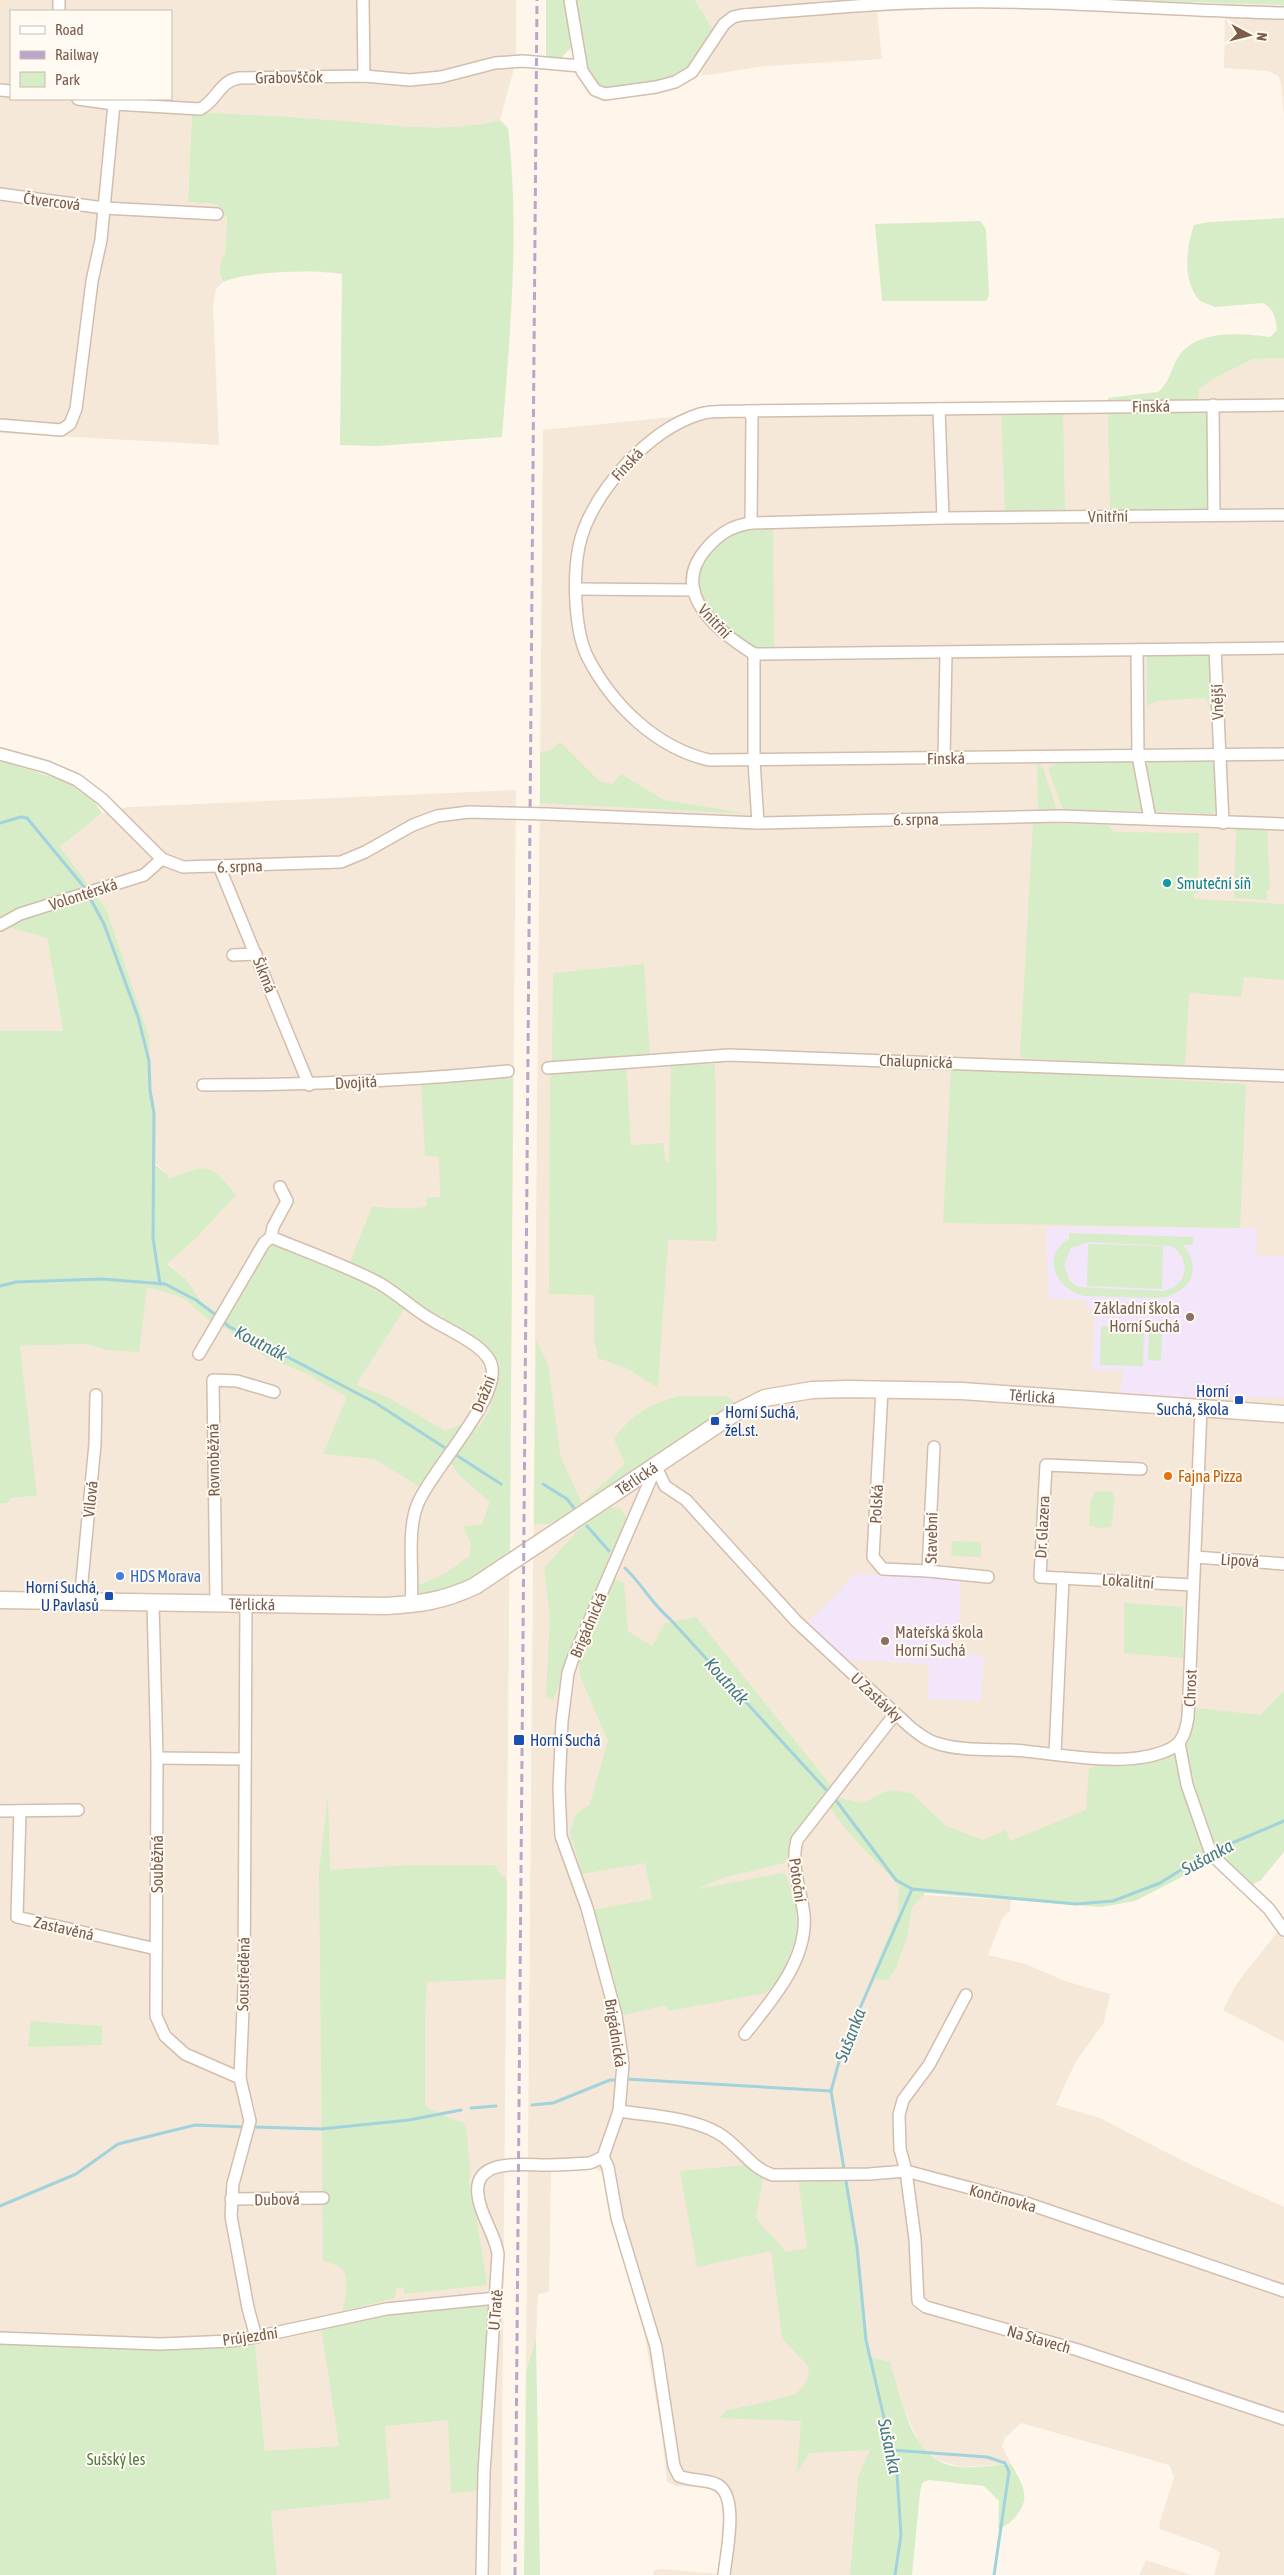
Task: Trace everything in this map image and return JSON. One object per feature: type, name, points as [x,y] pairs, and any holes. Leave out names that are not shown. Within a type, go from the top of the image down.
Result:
[{"type":"main road","name":"Těrlická","points":[[0,1600],[216,1604],[411,1604],[443,1599],[475,1586],[656,1467],[719,1423],[765,1398],[812,1390],[962,1392],[1284,1414]]},
{"type":"street","points":[[363,0],[364,76]]},
{"type":"street","points":[[570,0],[580,66],[592,86],[605,94],[666,84],[692,72],[724,24],[733,17],[742,15],[949,2],[1062,3],[1212,12],[1284,13]]},
{"type":"street","name":"Grabovščok","points":[[85,100],[196,110],[206,106],[222,86],[230,80],[364,76],[410,80],[441,77],[495,63],[516,61],[580,66]]},
{"type":"street","points":[[0,425],[61,430],[70,424],[76,409],[104,208],[114,104]]},
{"type":"street","name":"Čtvercová","points":[[0,194],[104,208]]},
{"type":"street","points":[[104,208],[217,214]]},
{"type":"street","name":"Finská","points":[[1138,756],[754,761],[709,760],[689,755],[663,741],[636,720],[609,692],[587,657],[578,622],[576,589],[579,547],[588,520],[609,483],[645,445],[669,428],[701,414],[750,411],[1284,404]]},
{"type":"street","points":[[1213,405],[1214,515]]},
{"type":"street","points":[[939,409],[943,518]]},
{"type":"street","points":[[750,411],[752,418],[751,523]]},
{"type":"street","name":"Vnitřní","points":[[754,654],[723,631],[700,606],[692,590],[698,562],[712,542],[736,525],[943,518],[1284,514]]},
{"type":"street","points":[[576,589],[692,590]]},
{"type":"street","points":[[758,823],[754,761],[754,654],[1284,648]]},
{"type":"street","name":"Vnější","points":[[1215,649],[1224,823]]},
{"type":"street","points":[[1137,650],[1138,756],[1150,820]]},
{"type":"street","points":[[944,758],[946,653]]},
{"type":"street","name":"6. srpna","points":[[0,754],[47,767],[77,780],[102,799],[162,859],[183,867],[341,862],[365,852],[413,825],[437,816],[469,812],[758,823],[1061,816],[1284,824]]},
{"type":"street","points":[[1138,756],[1284,754]]},
{"type":"street","name":"Volontérská","points":[[0,925],[20,914],[144,875],[162,859]]},
{"type":"street","name":"Šikmá","points":[[219,866],[309,1085]]},
{"type":"street","points":[[232,955],[256,954]]},
{"type":"street","name":"Chalupnická","points":[[548,1068],[729,1055],[1284,1076]]},
{"type":"street","name":"Dvojitá","points":[[203,1085],[309,1085],[441,1078],[508,1071]]},
{"type":"street","points":[[199,1354],[264,1243],[271,1237],[273,1227],[287,1201],[280,1186]]},
{"type":"street","name":"Drážní","points":[[271,1237],[357,1272],[380,1284],[430,1320],[480,1349],[490,1359],[493,1369],[490,1385],[470,1425],[418,1502],[413,1521],[411,1604]]},
{"type":"street","name":"Rovnoběžná","points":[[216,1604],[213,1380],[237,1382],[274,1392]]},
{"type":"street","name":"Polská","points":[[882,1390],[873,1558],[883,1570],[928,1571]]},
{"type":"street","name":"Vilová","points":[[80,1602],[95,1444],[96,1395]]},
{"type":"street","name":"Chrost","points":[[1179,1743],[1185,1734],[1188,1717],[1196,1557],[1200,1409]]},
{"type":"street","name":"Stavební","points":[[934,1447],[928,1571],[988,1577]]},
{"type":"street","name":"Dr. Glazera","points":[[1054,1754],[1063,1578],[1040,1577],[1046,1465],[1141,1470]]},
{"type":"street","name":"U Zastávky","points":[[656,1467],[665,1486],[686,1500],[796,1621],[895,1714],[928,1741],[938,1744],[1054,1754],[1126,1758],[1162,1751],[1179,1743]]},
{"type":"street","name":"Brigádnická","points":[[603,2157],[619,2111],[623,2064],[616,2015],[587,1908],[561,1836],[562,1721],[568,1673],[572,1660],[656,1467]]},
{"type":"street","name":"Lipová","points":[[1196,1557],[1284,1564]]},
{"type":"street","name":"Lokalitní","points":[[1063,1578],[1194,1585]]},
{"type":"street","name":"Souběžná","points":[[153,1603],[158,1758],[156,2016],[165,2036],[185,2054],[240,2078]]},
{"type":"street","name":"Soustředěná","points":[[246,1604],[244,1987],[240,2078],[250,2121],[231,2199],[231,2216],[242,2280],[256,2337]]},
{"type":"street","name":"Potoční","points":[[746,2034],[774,1997],[792,1966],[802,1939],[804,1916],[794,1862],[796,1840],[895,1714]]},
{"type":"street","points":[[1179,1743],[1187,1785],[1211,1852],[1269,1909],[1284,1930]]},
{"type":"street","points":[[158,1758],[245,1759]]},
{"type":"street","points":[[0,1811],[78,1810]]},
{"type":"street","name":"Zastavěná","points":[[20,1811],[17,1917],[156,1949]]},
{"type":"street","points":[[906,2171],[900,2149],[899,2123],[903,2100],[929,2065],[966,1995]]},
{"type":"street","name":"Končinovka","points":[[619,2111],[703,2126],[731,2143],[764,2172],[773,2175],[846,2175],[906,2171],[1026,2203],[1284,2291]]},
{"type":"street","points":[[603,2157],[608,2167],[617,2218],[656,2348],[674,2466],[679,2476],[690,2481],[716,2484],[726,2492],[731,2513],[724,2575]]},
{"type":"street","name":"U Tratě","points":[[482,2575],[484,2464],[498,2254],[496,2242],[480,2206],[477,2193],[479,2181],[483,2175],[496,2167],[504,2165],[590,2163],[603,2157]]},
{"type":"street","name":"Na Stavech","points":[[906,2171],[915,2238],[918,2301],[926,2307],[1078,2350],[1284,2419]]},
{"type":"street","name":"Dubová","points":[[231,2199],[323,2198]]},
{"type":"street","name":"Průjezdní","points":[[0,2338],[160,2344],[256,2337],[386,2309],[496,2298]]},
{"type":"shaded area","points":[[0,0],[516,0],[516,61],[500,120],[465,127],[398,127],[318,119],[192,112],[188,202],[217,204],[227,215],[225,254],[220,278],[223,282],[216,289],[213,306],[219,445],[0,433]]},
{"type":"shaded area","points":[[695,0],[925,0],[925,10],[877,12],[882,59],[766,66],[701,76],[715,33]]},
{"type":"shaded area","points":[[1222,3],[1284,5],[1284,117],[1281,83],[1278,76],[1268,71],[1224,68],[1225,16],[1221,16]]},
{"type":"shaded area","points":[[1284,358],[1284,1821],[912,1889],[873,1978],[887,1981],[908,1934],[912,1908],[923,1895],[1011,1900],[1010,1911],[1003,1917],[988,1955],[1026,1964],[1065,1981],[1110,1994],[1104,2022],[1075,2063],[1056,2105],[1100,2118],[1189,2164],[1284,2207],[1284,2575],[1214,2575],[1220,2553],[1213,2548],[1160,2529],[1159,2525],[1174,2477],[1169,2465],[1021,2423],[1005,2438],[1002,2446],[1011,2464],[960,2467],[938,2460],[921,2447],[905,2412],[870,2450],[858,2476],[850,2575],[653,2575],[654,2570],[663,2569],[719,2574],[724,2508],[720,2496],[708,2488],[676,2486],[667,2482],[662,2436],[645,2336],[612,2216],[604,2173],[595,2169],[551,2171],[549,2292],[538,2294],[536,2338],[526,2371],[543,430],[701,414],[1197,400],[1199,389],[1215,378],[1253,359]]},
{"type":"shaded area","points":[[516,790],[501,2575],[277,2575],[255,2344],[0,2343],[0,1504],[8,1503],[9,1498],[36,1496],[20,1346],[87,1344],[105,1350],[147,1288],[185,1278],[167,1263],[168,1175],[154,1162],[154,1113],[150,1090],[150,1076],[123,961],[106,908],[60,847],[102,813],[128,807]]},
{"type":"shaded area","points":[[0,925],[47,938],[63,1032],[0,1031]]},
{"type":"shaded area","name":"Základní škola Horní Suchá","points":[[1046,1227],[1257,1228],[1257,1257],[1284,1256],[1284,1398],[1212,1396],[1211,1400],[1120,1394],[1123,1371],[1092,1370],[1095,1308],[1086,1308],[1086,1300],[1048,1298]]},
{"type":"shaded area","name":"Mateřská škola Horní Suchá","points":[[855,1574],[961,1578],[959,1625],[951,1626],[950,1653],[972,1654],[984,1658],[981,1701],[927,1699],[929,1664],[839,1659],[808,1629],[808,1622]]},
{"type":"shaded area","points":[[1279,1930],[1284,1936],[1284,2042],[1223,2010],[1237,1983]]},
{"type":"shaded area","points":[[1146,2560],[1192,2575],[1139,2575]]},
{"type":"green space","points":[[546,0],[567,0],[573,46],[560,59],[546,59]]},
{"type":"green space","points":[[573,0],[695,0],[715,33],[688,71],[650,84],[606,89],[593,83],[581,47]]},
{"type":"green space","points":[[1126,0],[1284,0],[1284,5]]},
{"type":"green space","points":[[192,112],[302,118],[409,127],[454,127],[500,120],[508,128],[512,166],[513,243],[511,321],[502,437],[377,446],[340,445],[342,274],[330,272],[264,273],[234,278],[223,282],[220,276],[220,268],[225,254],[227,216],[221,215],[221,210],[217,204],[188,202]]},
{"type":"green space","points":[[1284,218],[1284,358],[1253,359],[1215,378],[1199,389],[1198,400],[1108,403],[1108,398],[1158,392],[1168,379],[1179,356],[1187,347],[1197,341],[1208,337],[1234,334],[1270,337],[1277,330],[1274,315],[1270,308],[1263,303],[1215,307],[1200,301],[1190,284],[1187,264],[1189,244],[1194,225],[1209,222]]},
{"type":"green space","points":[[980,221],[986,229],[989,296],[986,301],[882,301],[875,224]]},
{"type":"green space","points":[[1063,411],[1065,513],[1005,514],[1001,412]]},
{"type":"green space","points":[[1207,411],[1207,511],[1110,511],[1108,413]]},
{"type":"green space","points":[[773,526],[774,650],[762,650],[743,643],[726,630],[703,602],[698,593],[696,577],[702,560],[720,539],[727,534],[743,528]]},
{"type":"green space","points":[[1207,652],[1211,656],[1214,708],[1209,708],[1207,699],[1202,698],[1157,701],[1147,706],[1147,654]]},
{"type":"green space","points":[[560,742],[599,781],[613,784],[621,774],[664,800],[750,814],[540,803],[540,753],[552,749]]},
{"type":"green space","points":[[0,760],[76,785],[91,797],[102,813],[60,847],[106,908],[149,1037],[150,1090],[154,1113],[153,1163],[168,1175],[169,1179],[200,1169],[213,1171],[220,1176],[236,1195],[196,1238],[167,1264],[185,1278],[202,1303],[226,1318],[265,1248],[281,1244],[380,1288],[406,1306],[356,1385],[389,1398],[445,1431],[459,1425],[480,1426],[490,1408],[500,1364],[489,1348],[443,1320],[444,1315],[435,1317],[349,1264],[372,1207],[407,1209],[427,1206],[426,1198],[440,1197],[439,1157],[425,1156],[421,1084],[469,1082],[513,1074],[510,1557],[478,1578],[453,1591],[440,1595],[417,1596],[419,1585],[446,1573],[469,1556],[471,1544],[463,1527],[482,1524],[490,1502],[459,1475],[445,1455],[422,1488],[374,1459],[323,1454],[347,1397],[305,1373],[266,1357],[225,1328],[210,1321],[183,1298],[151,1288],[147,1288],[139,1352],[105,1350],[87,1344],[20,1346],[37,1496],[10,1498],[8,1503],[0,1504],[0,1031],[63,1031],[47,938],[0,925]]},
{"type":"green space","points":[[1150,760],[1213,760],[1216,764],[1217,807],[1213,814],[1152,811],[1146,767]]},
{"type":"green space","points":[[1131,761],[1136,763],[1143,808],[1141,811],[1063,810],[1048,768],[1061,762]]},
{"type":"green space","points":[[1037,763],[1043,768],[1057,810],[1038,810]]},
{"type":"green space","points":[[1033,823],[1108,825],[1113,832],[1199,833],[1198,893],[1194,893],[1194,899],[1284,904],[1284,980],[1244,977],[1241,997],[1189,993],[1185,1067],[1022,1058],[1020,1054]]},
{"type":"green space","points":[[1233,828],[1267,829],[1270,889],[1267,891],[1267,900],[1234,898],[1236,831]]},
{"type":"green space","points":[[644,964],[650,1057],[557,1065],[552,1061],[553,973]]},
{"type":"green space","points":[[626,1063],[631,1145],[663,1143],[666,1162],[669,1161],[671,1065],[715,1064],[717,1237],[716,1241],[668,1240],[658,1388],[628,1369],[598,1358],[594,1339],[594,1295],[549,1294],[550,1077],[555,1072]]},
{"type":"green space","points":[[951,1067],[1246,1084],[1240,1228],[943,1223]]},
{"type":"green space","points":[[1069,1233],[1193,1237],[1193,1245],[1183,1245],[1192,1263],[1190,1279],[1179,1291],[1161,1298],[1084,1296],[1066,1287],[1055,1271],[1055,1254],[1060,1246],[1069,1239]],"holes":[[[1088,1242],[1172,1246],[1183,1259],[1184,1273],[1182,1279],[1177,1284],[1170,1289],[1162,1291],[1078,1287],[1070,1281],[1064,1265],[1071,1248]]]},
{"type":"green space","points":[[1088,1244],[1163,1246],[1162,1289],[1087,1286]]},
{"type":"green space","points":[[1101,1326],[1144,1328],[1143,1366],[1100,1365]]},
{"type":"green space","points":[[1149,1333],[1162,1333],[1161,1361],[1148,1360]]},
{"type":"green space","points":[[536,1339],[548,1365],[561,1458],[584,1508],[548,1524],[534,1524]]},
{"type":"green space","points":[[680,1396],[727,1396],[737,1404],[589,1504],[585,1500],[625,1464],[614,1439],[621,1430],[635,1416],[651,1406]]},
{"type":"green space","points":[[1094,1492],[1112,1492],[1115,1499],[1111,1527],[1098,1528],[1089,1525],[1090,1504]]},
{"type":"green space","points":[[604,1507],[620,1508],[628,1521],[553,1700],[546,1697],[550,1615],[544,1568],[591,1516]]},
{"type":"green space","points":[[952,1541],[981,1542],[981,1557],[951,1556]]},
{"type":"green space","points":[[615,1579],[624,1583],[628,1631],[652,1646],[665,1623],[696,1617],[832,1787],[795,1831],[785,1863],[725,1877],[697,1889],[783,1873],[786,1875],[796,1903],[797,1936],[781,1977],[766,1993],[669,2011],[666,2005],[625,2015],[619,2011],[592,1910],[652,1899],[645,1863],[582,1874],[570,1832],[575,1815],[590,1804],[608,1741],[580,1676],[579,1660]]},
{"type":"green space","points":[[1124,1603],[1183,1607],[1183,1658],[1124,1653]]},
{"type":"green space","points":[[1284,1691],[1284,1852],[1261,1880],[1252,1885],[1211,1862],[1135,1901],[1101,1907],[925,1893],[912,1908],[908,1934],[896,1968],[887,1981],[871,1978],[898,1913],[899,1886],[837,1818],[830,1807],[838,1798],[863,1803],[889,1790],[911,1793],[946,1826],[983,1840],[1006,1830],[1010,1841],[1086,1810],[1089,1769],[1107,1761],[1184,1744],[1191,1732],[1196,1708],[1260,1715]]},
{"type":"green space","points":[[328,1795],[330,1870],[411,1865],[494,1865],[507,1881],[506,1979],[427,1982],[425,2015],[425,2106],[453,2120],[463,2122],[466,2127],[470,2168],[469,2183],[474,2202],[487,2285],[405,2294],[403,2287],[396,2289],[395,2298],[343,2311],[346,2277],[341,2268],[323,2260],[319,1871]]},
{"type":"green space","points":[[31,2021],[102,2026],[102,2045],[28,2047]]},
{"type":"green space","points":[[745,2165],[763,2178],[756,2217],[785,2252],[807,2248],[798,2177],[845,2176],[857,2247],[866,2340],[870,2357],[890,2362],[911,2428],[919,2442],[930,2454],[943,2463],[960,2467],[1011,2464],[1021,2483],[1024,2502],[1017,2515],[1009,2524],[998,2529],[999,2501],[984,2486],[928,2480],[922,2483],[920,2492],[912,2575],[850,2575],[858,2476],[870,2450],[809,2453],[797,2473],[801,2421],[720,2418],[727,2410],[796,2394],[807,2381],[809,2367],[782,2338],[771,2251],[697,2267],[680,2171]]},
{"type":"green space","name":"Sušský les","points":[[488,2303],[493,2310],[478,2491],[451,2493],[448,2420],[385,2426],[390,2499],[271,2511],[277,2575],[0,2575],[0,2343],[255,2344],[265,2451],[339,2446],[321,2327],[386,2310]]},
{"type":"green space","points":[[536,2338],[540,2575],[524,2575],[526,2371]]},
{"type":"waterway","points":[[0,823],[21,817],[27,818],[84,887]]},
{"type":"waterway","points":[[89,896],[104,924],[138,1017],[149,1061],[150,1090],[154,1113],[153,1238],[160,1284]]},
{"type":"waterway","name":"Koutnák","points":[[0,1286],[16,1282],[102,1279],[165,1284],[196,1300],[217,1316]]},
{"type":"waterway","name":"Koutnák","points":[[222,1320],[228,1326],[374,1402],[501,1484]]},
{"type":"waterway","name":"Koutnák","points":[[543,1484],[567,1499],[577,1512]]},
{"type":"waterway","name":"Koutnák","points":[[587,1526],[609,1551]]},
{"type":"waterway","name":"Koutnák","points":[[625,1568],[658,1607],[829,1793]]},
{"type":"waterway","name":"Koutnák","points":[[835,1799],[896,1880],[912,1889]]},
{"type":"waterway","name":"Sušanka","points":[[1213,1851],[1284,1821]]},
{"type":"waterway","name":"Sušanka","points":[[895,2575],[901,2535],[897,2474],[866,2340],[857,2247],[831,2091],[843,2047],[912,1889],[1076,1904],[1113,1901],[1160,1883],[1208,1853]]},
{"type":"waterway","points":[[626,2079],[831,2091]]},
{"type":"waterway","points":[[532,2105],[553,2103],[610,2080],[618,2080]]},
{"type":"waterway","points":[[471,2108],[496,2106]]},
{"type":"waterway","points":[[254,2127],[321,2129],[409,2120],[461,2110]]},
{"type":"waterway","points":[[0,2206],[76,2174],[118,2144],[195,2125],[244,2127]]},
{"type":"waterway","points":[[891,2450],[987,2457],[1005,2463],[1009,2472],[994,2575]]},
{"type":"railway","points":[[515,2575],[537,0]]},
{"type":"place","name":"Smuteční síň","points":[[1167,883]]},
{"type":"place","name":"Základní škola Horní Suchá","points":[[1190,1317]]},
{"type":"place","name":"Horní Suchá, škola","points":[[1239,1400]]},
{"type":"place","name":"Horní Suchá, žel.st.","points":[[715,1421]]},
{"type":"place","name":"Fajna Pizza","points":[[1168,1476]]},
{"type":"place","name":"HDS Morava","points":[[120,1576]]},
{"type":"place","name":"Horní Suchá, U Pavlasů","points":[[109,1596]]},
{"type":"place","name":"Mateřská škola Horní Suchá","points":[[885,1641]]},
{"type":"place","name":"Horní Suchá","points":[[519,1740]]}]
